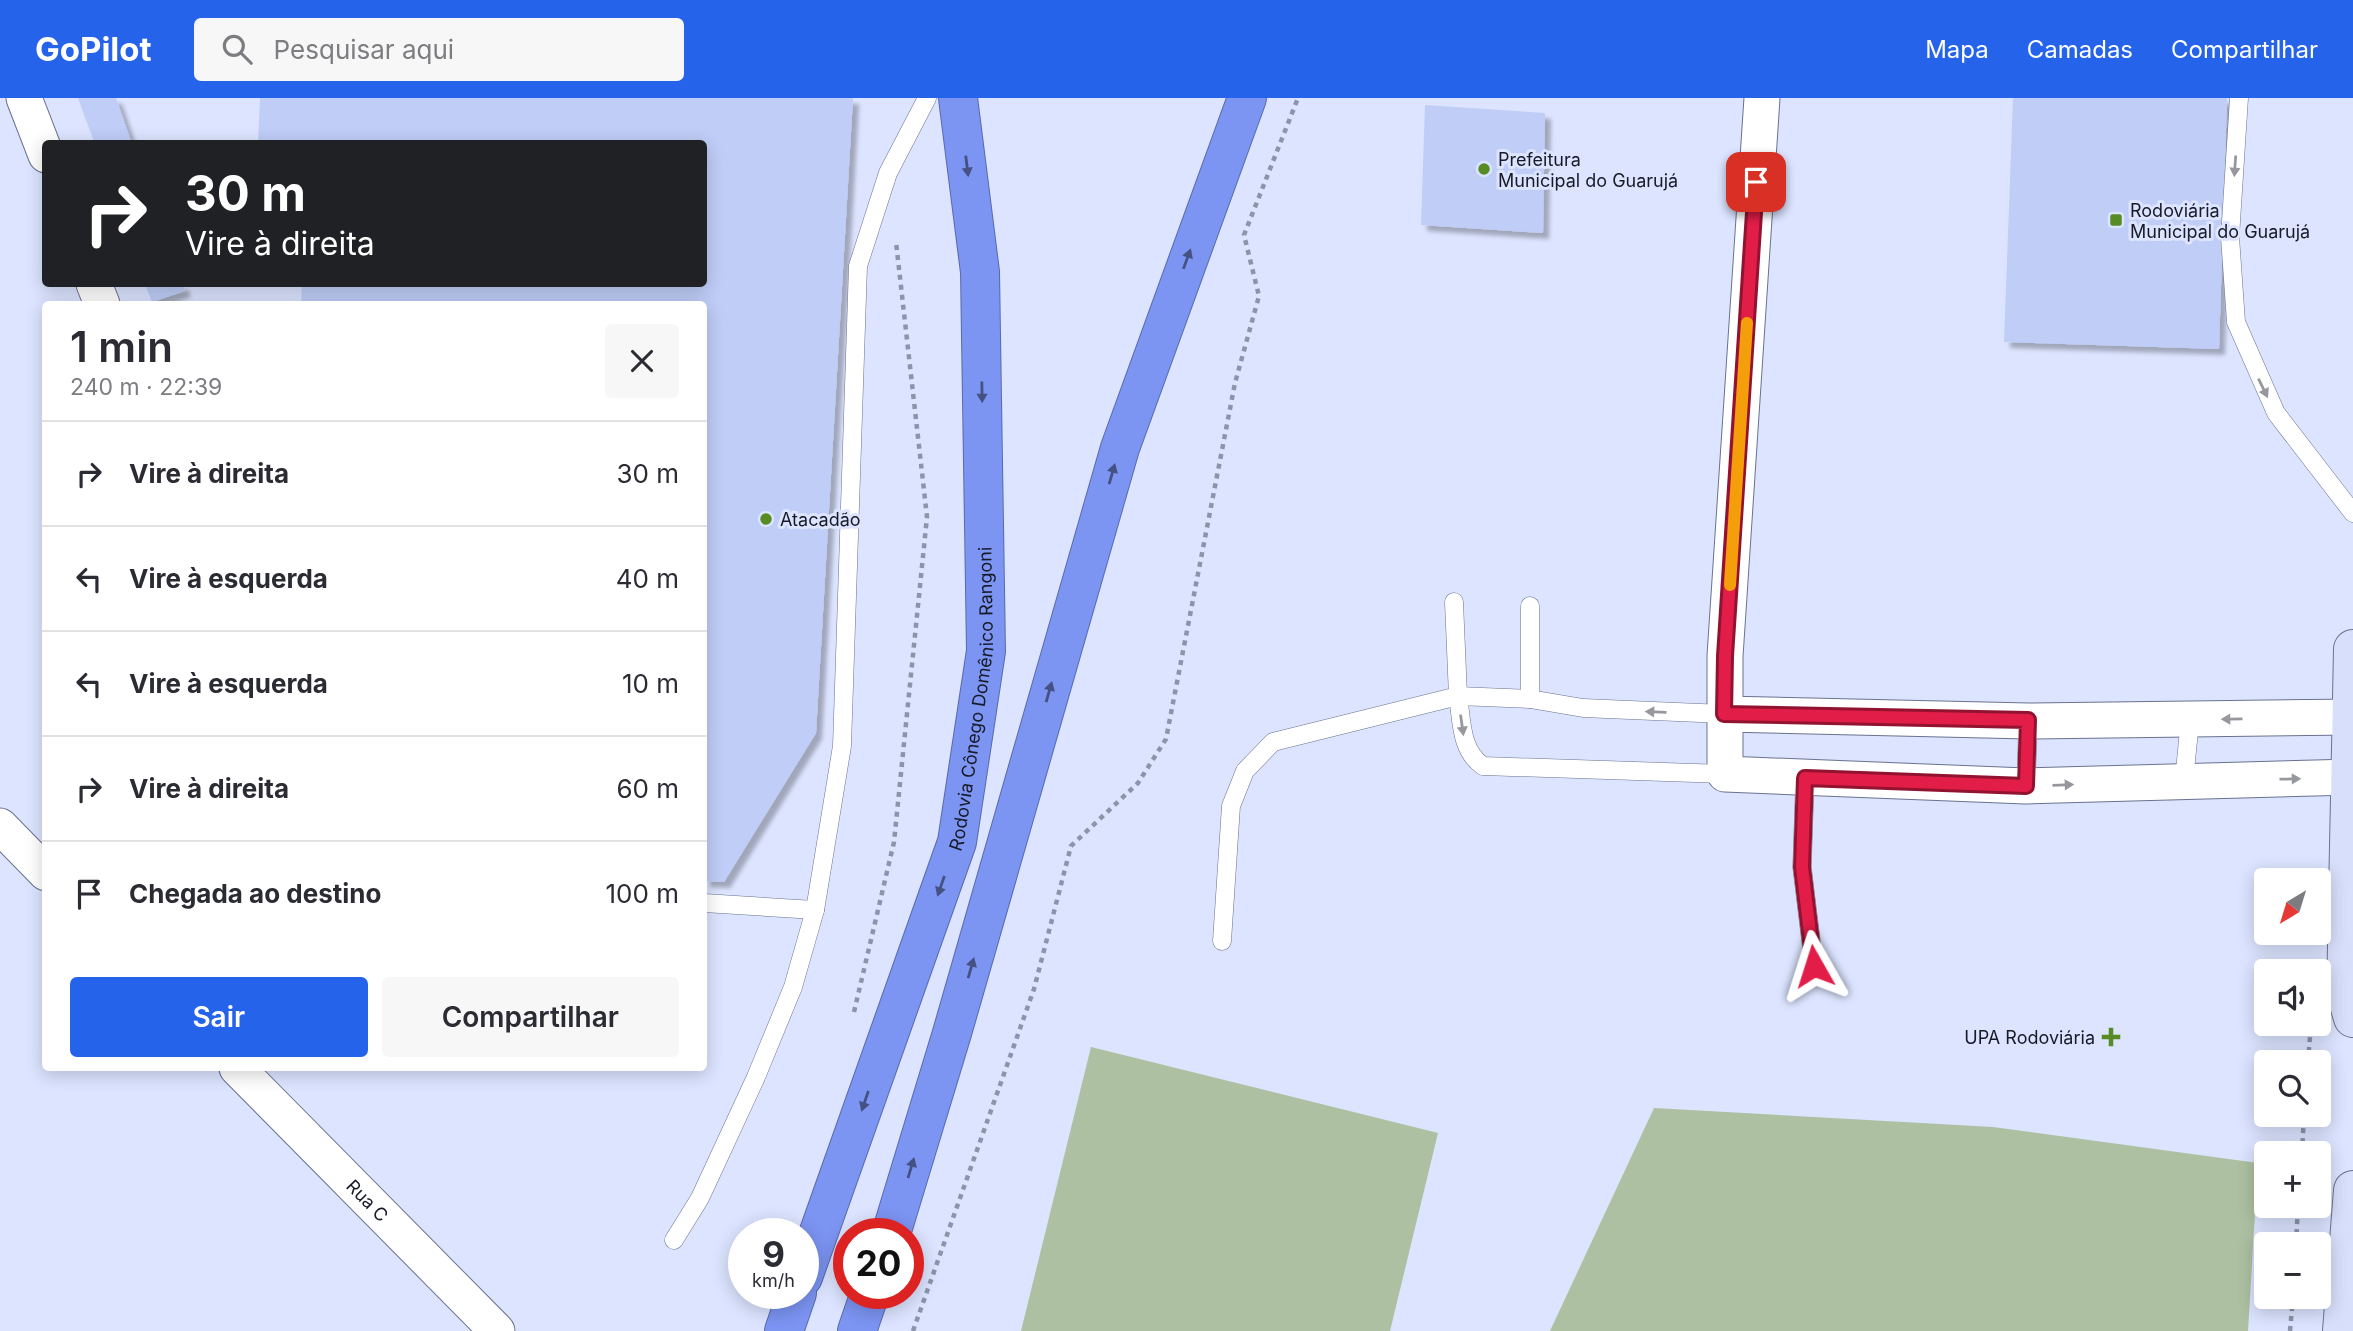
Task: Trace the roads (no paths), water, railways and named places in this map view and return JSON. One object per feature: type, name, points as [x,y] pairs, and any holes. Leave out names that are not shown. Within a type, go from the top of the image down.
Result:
[{"type":"highway","name":"Rodovia Cônego Domênico Rangoni","points":[[819,1232],[957,842],[986,651],[980,272],[958,98]]},
{"type":"highway","points":[[896,1218],[952,1033],[1120,447],[1247,98]]},
{"type":"highway","points":[[784,1331],[792,1309]]},
{"type":"highway","points":[[857,1331],[865,1309]]},
{"type":"main road","points":[[2353,649],[2346,995],[2353,1018]]},
{"type":"main road","points":[[2342,1331],[2352,1201]]},
{"type":"street","points":[[24,98],[42,145]]},
{"type":"street","points":[[1762,98],[1725,656],[1725,774],[2026,786],[2352,777]]},
{"type":"street","points":[[1724,714],[2028,720],[2351,717]]},
{"type":"street","points":[[0,827],[42,869]]},
{"type":"street","name":"Rua C","points":[[240,1071],[497,1331]]},
{"type":"lane","points":[[674,1240],[700,1198],[756,1077],[793,987],[815,909],[842,746],[858,266],[888,173],[927,98]]},
{"type":"lane","points":[[2239,98],[2230,237],[2236,322],[2276,413],[2353,513]]},
{"type":"lane","points":[[1454,602],[1458,696],[1465,746],[1473,759],[1483,766],[1725,774]]},
{"type":"lane","points":[[1530,606],[1530,699]]},
{"type":"lane","points":[[1222,941],[1231,806],[1245,771],[1273,742],[1458,696],[1530,699],[1583,708],[1724,714]]},
{"type":"lane","points":[[2026,786],[2028,720]]},
{"type":"lane","points":[[2184,781],[2190,720]]},
{"type":"lane","points":[[1805,778],[1802,867],[1814,966]]},
{"type":"lane","points":[[707,903],[815,909]]},
{"type":"place","name":"Prefeitura Municipal do Guarujá","points":[[1484,169]]},
{"type":"place","name":"Rodoviária Municipal do Guarujá","points":[[2116,220]]},
{"type":"place","name":"Atacadão","points":[[766,519]]},
{"type":"place","name":"UPA Rodoviária","points":[[2111,1037]]}]
